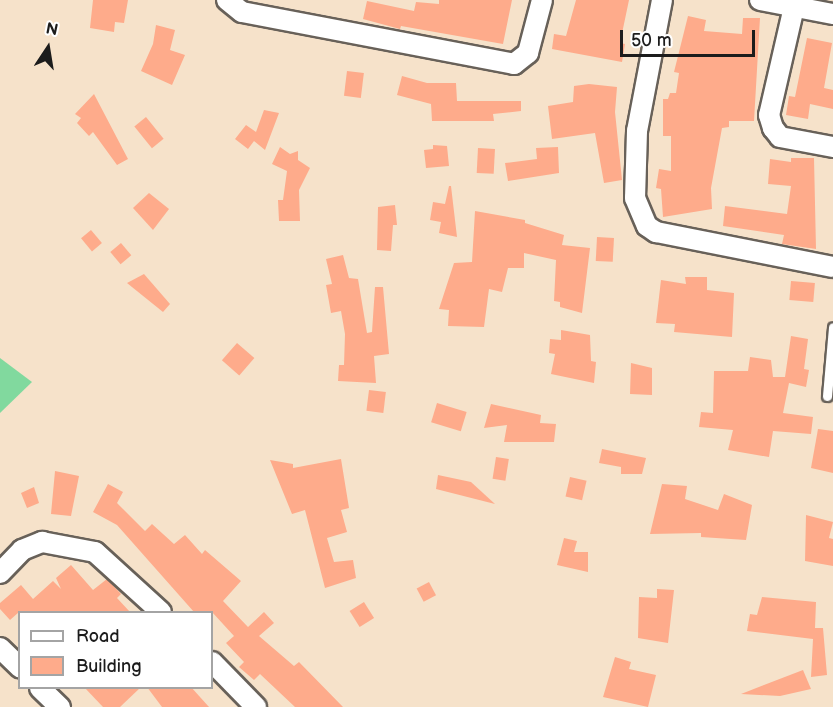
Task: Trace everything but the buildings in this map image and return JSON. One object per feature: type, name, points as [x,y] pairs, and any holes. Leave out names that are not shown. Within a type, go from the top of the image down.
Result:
[{"type":"street","points":[[226,0],[242,12],[514,64],[528,53],[542,0]]},
{"type":"street","points":[[662,0],[637,131],[635,198],[647,226],[656,232],[833,267]]},
{"type":"street","points":[[760,0],[833,14]]},
{"type":"street","points":[[794,7],[770,115],[772,128],[789,140],[833,147]]},
{"type":"street","points":[[0,573],[22,550],[42,542],[95,552],[160,611]]},
{"type":"street","points":[[0,648],[18,665]]},
{"type":"street","points":[[213,663],[256,707]]},
{"type":"street","points":[[42,689],[60,707]]},
{"type":"lane","points":[[826,396],[833,327]]},
{"type":"green space","points":[[0,358],[32,382],[0,413]]}]
